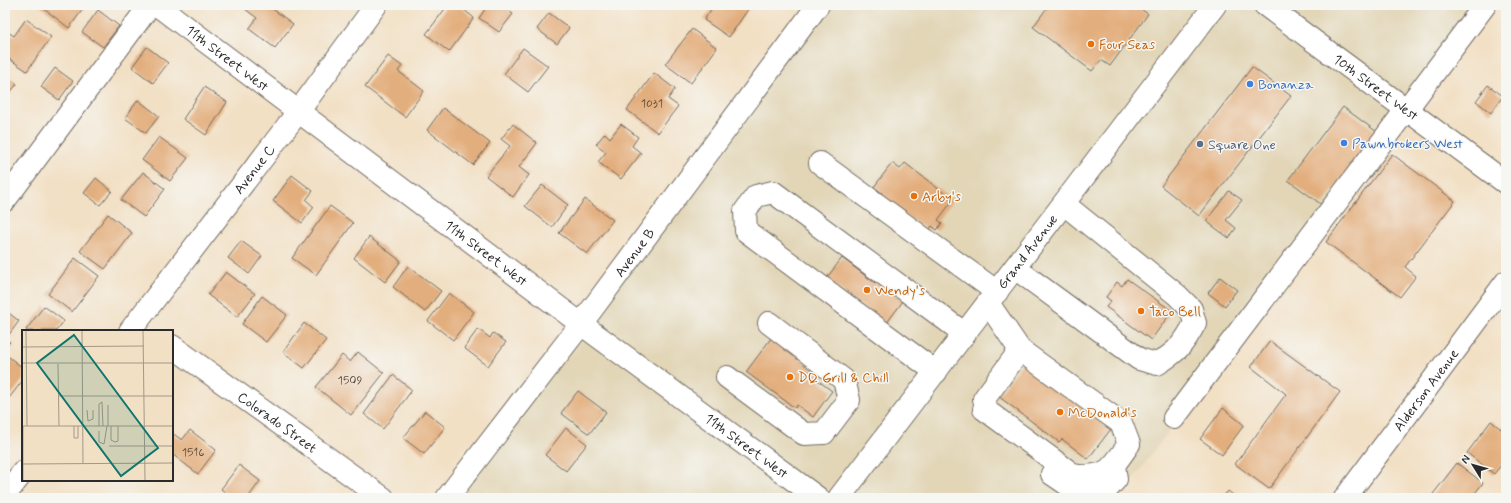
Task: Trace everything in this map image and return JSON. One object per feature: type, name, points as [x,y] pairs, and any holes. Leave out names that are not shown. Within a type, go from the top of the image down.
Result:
[{"type":"street","points":[[5,200],[150,5]]},
{"type":"street","name":"11th Street West","points":[[156,5],[581,324],[818,498]]},
{"type":"street","name":"Avenue C","points":[[140,328],[376,5]]},
{"type":"street","name":"Avenue B","points":[[448,498],[581,324],[818,5]]},
{"type":"street","name":"Grand Avenue","points":[[839,498],[1215,5]]},
{"type":"street","name":"10th Street West","points":[[1265,5],[1506,183]]},
{"type":"street","points":[[1174,418],[1485,5]]},
{"type":"street","points":[[820,163],[992,298],[1020,350],[1121,423],[1129,444],[1114,466],[1104,473],[1091,476],[1075,476],[982,409],[1020,350]]},
{"type":"street","points":[[936,372],[746,231],[745,211],[756,196],[773,192],[965,334]]},
{"type":"street","points":[[1015,268],[1139,359],[1157,364],[1170,356],[1185,342],[1195,323],[1191,309],[1178,295],[1064,204]]},
{"type":"street","name":"Alderson Avenue","points":[[1345,498],[1506,282]]},
{"type":"street","points":[[727,377],[804,434],[824,433],[849,400],[844,380],[769,323]]},
{"type":"street","name":"Colorado Street","points":[[173,347],[384,498]]},
{"type":"street","points":[[5,495],[22,473]]},
{"type":"shaded area","points":[[818,5],[1485,5],[1119,498],[447,498]]},
{"type":"building","points":[[39,5],[86,5],[69,28]]},
{"type":"building","points":[[240,5],[272,5],[270,7],[293,24],[275,48],[249,29],[257,18]]},
{"type":"building","points":[[448,5],[458,5],[474,18],[449,52],[426,34]]},
{"type":"building","points":[[488,5],[501,5],[513,14],[499,32],[479,18]]},
{"type":"building","points":[[714,5],[751,5],[729,37],[704,20]]},
{"type":"building","name":"Four Seas","points":[[1049,5],[1135,5],[1148,14],[1110,66],[1101,60],[1092,71],[1033,27]]},
{"type":"building","points":[[98,10],[119,26],[103,47],[82,32]]},
{"type":"building","points":[[549,13],[569,28],[557,44],[537,29]]},
{"type":"building","points":[[26,19],[51,37],[27,71],[5,56],[5,30],[14,36]]},
{"type":"building","points":[[692,29],[717,48],[691,83],[665,64]]},
{"type":"building","points":[[147,47],[168,63],[153,83],[132,67]]},
{"type":"building","points":[[523,48],[548,66],[528,92],[504,74]]},
{"type":"building","points":[[388,56],[402,66],[398,71],[424,91],[405,117],[365,87]]},
{"type":"building","points":[[1252,67],[1291,96],[1199,216],[1161,186]]},
{"type":"building","points":[[55,68],[73,81],[59,100],[41,87]]},
{"type":"building","points":[[654,73],[675,89],[668,99],[678,106],[658,133],[627,110]]},
{"type":"building","points":[[5,75],[17,84],[8,95],[5,93]]},
{"type":"building","points":[[1488,85],[1503,96],[1491,113],[1476,101]]},
{"type":"building","points":[[204,87],[227,102],[206,135],[183,119]]},
{"type":"building","points":[[138,100],[159,116],[146,133],[125,118]]},
{"type":"building","points":[[1343,107],[1377,132],[1322,205],[1288,180]]},
{"type":"building","points":[[443,108],[490,143],[473,165],[427,130]]},
{"type":"building","points":[[513,124],[537,143],[519,167],[529,175],[513,197],[486,176],[510,146],[501,139]]},
{"type":"building","points":[[621,124],[638,137],[632,146],[641,153],[621,179],[598,162],[606,152],[596,144],[605,133],[610,138]]},
{"type":"building","points":[[159,137],[188,158],[170,181],[142,160]]},
{"type":"building","points":[[1392,154],[1455,201],[1405,267],[1416,276],[1400,297],[1326,242]]},
{"type":"building","name":"Arby's","points":[[892,163],[900,169],[905,163],[953,200],[938,220],[942,223],[937,230],[932,226],[929,230],[876,200],[882,193],[874,187]]},
{"type":"building","points":[[143,172],[165,189],[144,217],[121,200]]},
{"type":"building","points":[[292,175],[313,191],[306,200],[314,207],[302,223],[273,201]]},
{"type":"building","points":[[96,178],[112,191],[100,205],[84,193]]},
{"type":"building","points":[[542,185],[568,205],[552,227],[525,206]]},
{"type":"building","points":[[1229,191],[1242,200],[1226,220],[1236,228],[1229,238],[1206,221]]},
{"type":"building","points":[[585,199],[613,220],[587,254],[559,233]]},
{"type":"building","points":[[330,206],[353,223],[316,275],[292,258]]},
{"type":"building","points":[[108,214],[132,233],[105,269],[80,251]]},
{"type":"building","points":[[369,237],[401,261],[385,282],[354,258]]},
{"type":"building","points":[[241,241],[262,256],[249,274],[228,258]]},
{"type":"building","points":[[75,258],[99,276],[72,312],[48,294]]},
{"type":"building","name":"Wendy's","points":[[842,258],[875,283],[880,277],[903,301],[886,324],[826,279]]},
{"type":"building","points":[[408,266],[441,291],[425,312],[393,287]]},
{"type":"building","points":[[226,272],[255,294],[237,317],[208,295]]},
{"type":"building","points":[[1220,277],[1237,290],[1225,306],[1208,293]]},
{"type":"building","points":[[1127,279],[1172,311],[1151,340],[1106,307],[1111,301],[1106,297],[1117,282],[1122,286]]},
{"type":"building","points":[[449,293],[474,312],[453,340],[428,321]]},
{"type":"building","points":[[262,296],[287,315],[266,342],[242,324]]},
{"type":"building","points":[[44,306],[64,321],[57,330],[26,330]]},
{"type":"building","points":[[5,310],[19,321],[8,336],[5,333]]},
{"type":"building","points":[[304,323],[326,340],[304,368],[283,352]]},
{"type":"building","points":[[478,329],[490,338],[493,333],[506,342],[488,366],[464,348]]},
{"type":"building","points":[[772,337],[820,374],[816,379],[832,391],[813,417],[797,405],[795,408],[746,372]]},
{"type":"building","points":[[5,338],[10,342],[5,348]]},
{"type":"building","points":[[1270,341],[1340,392],[1269,489],[1235,464],[1286,394],[1251,367]]},
{"type":"building","points":[[358,352],[384,373],[351,415],[316,387],[342,355],[350,362]]},
{"type":"building","points":[[5,354],[22,367],[22,381],[9,398],[5,395]]},
{"type":"building","name":"McDonald's","points":[[1024,361],[1107,416],[1102,423],[1105,425],[1108,420],[1114,425],[1088,459],[1062,439],[1059,442],[998,396]]},
{"type":"building","points":[[393,375],[412,390],[383,429],[364,414]]},
{"type":"building","points":[[578,391],[606,412],[589,434],[561,413]]},
{"type":"building","points":[[1223,408],[1244,425],[1222,455],[1200,439]]},
{"type":"building","points":[[425,411],[445,427],[424,454],[403,438]]},
{"type":"building","points":[[1491,421],[1501,429],[1506,422],[1506,459],[1494,474],[1467,453]]},
{"type":"building","points":[[566,428],[587,444],[566,471],[545,455]]},
{"type":"building","points":[[190,430],[216,450],[198,474],[173,455],[173,434],[182,440]]},
{"type":"building","points":[[1457,463],[1483,483],[1471,498],[1430,498]]},
{"type":"building","points":[[239,465],[260,481],[248,498],[233,498],[221,489]]},
{"type":"building","points":[[1228,491],[1237,498],[1222,498]]},
{"type":"place","name":"Four Seas","points":[[1091,44]]},
{"type":"place","name":"Bonanza","points":[[1250,84]]},
{"type":"place","name":"Pawnbrokers West","points":[[1344,143]]},
{"type":"place","name":"Square One","points":[[1200,144]]},
{"type":"place","name":"Arby's","points":[[914,196]]},
{"type":"place","name":"Wendy's","points":[[867,290]]},
{"type":"place","name":"Taco Bell","points":[[1141,311]]},
{"type":"place","name":"DQ Grill & Chill","points":[[790,377]]},
{"type":"place","name":"McDonald's","points":[[1060,412]]}]
